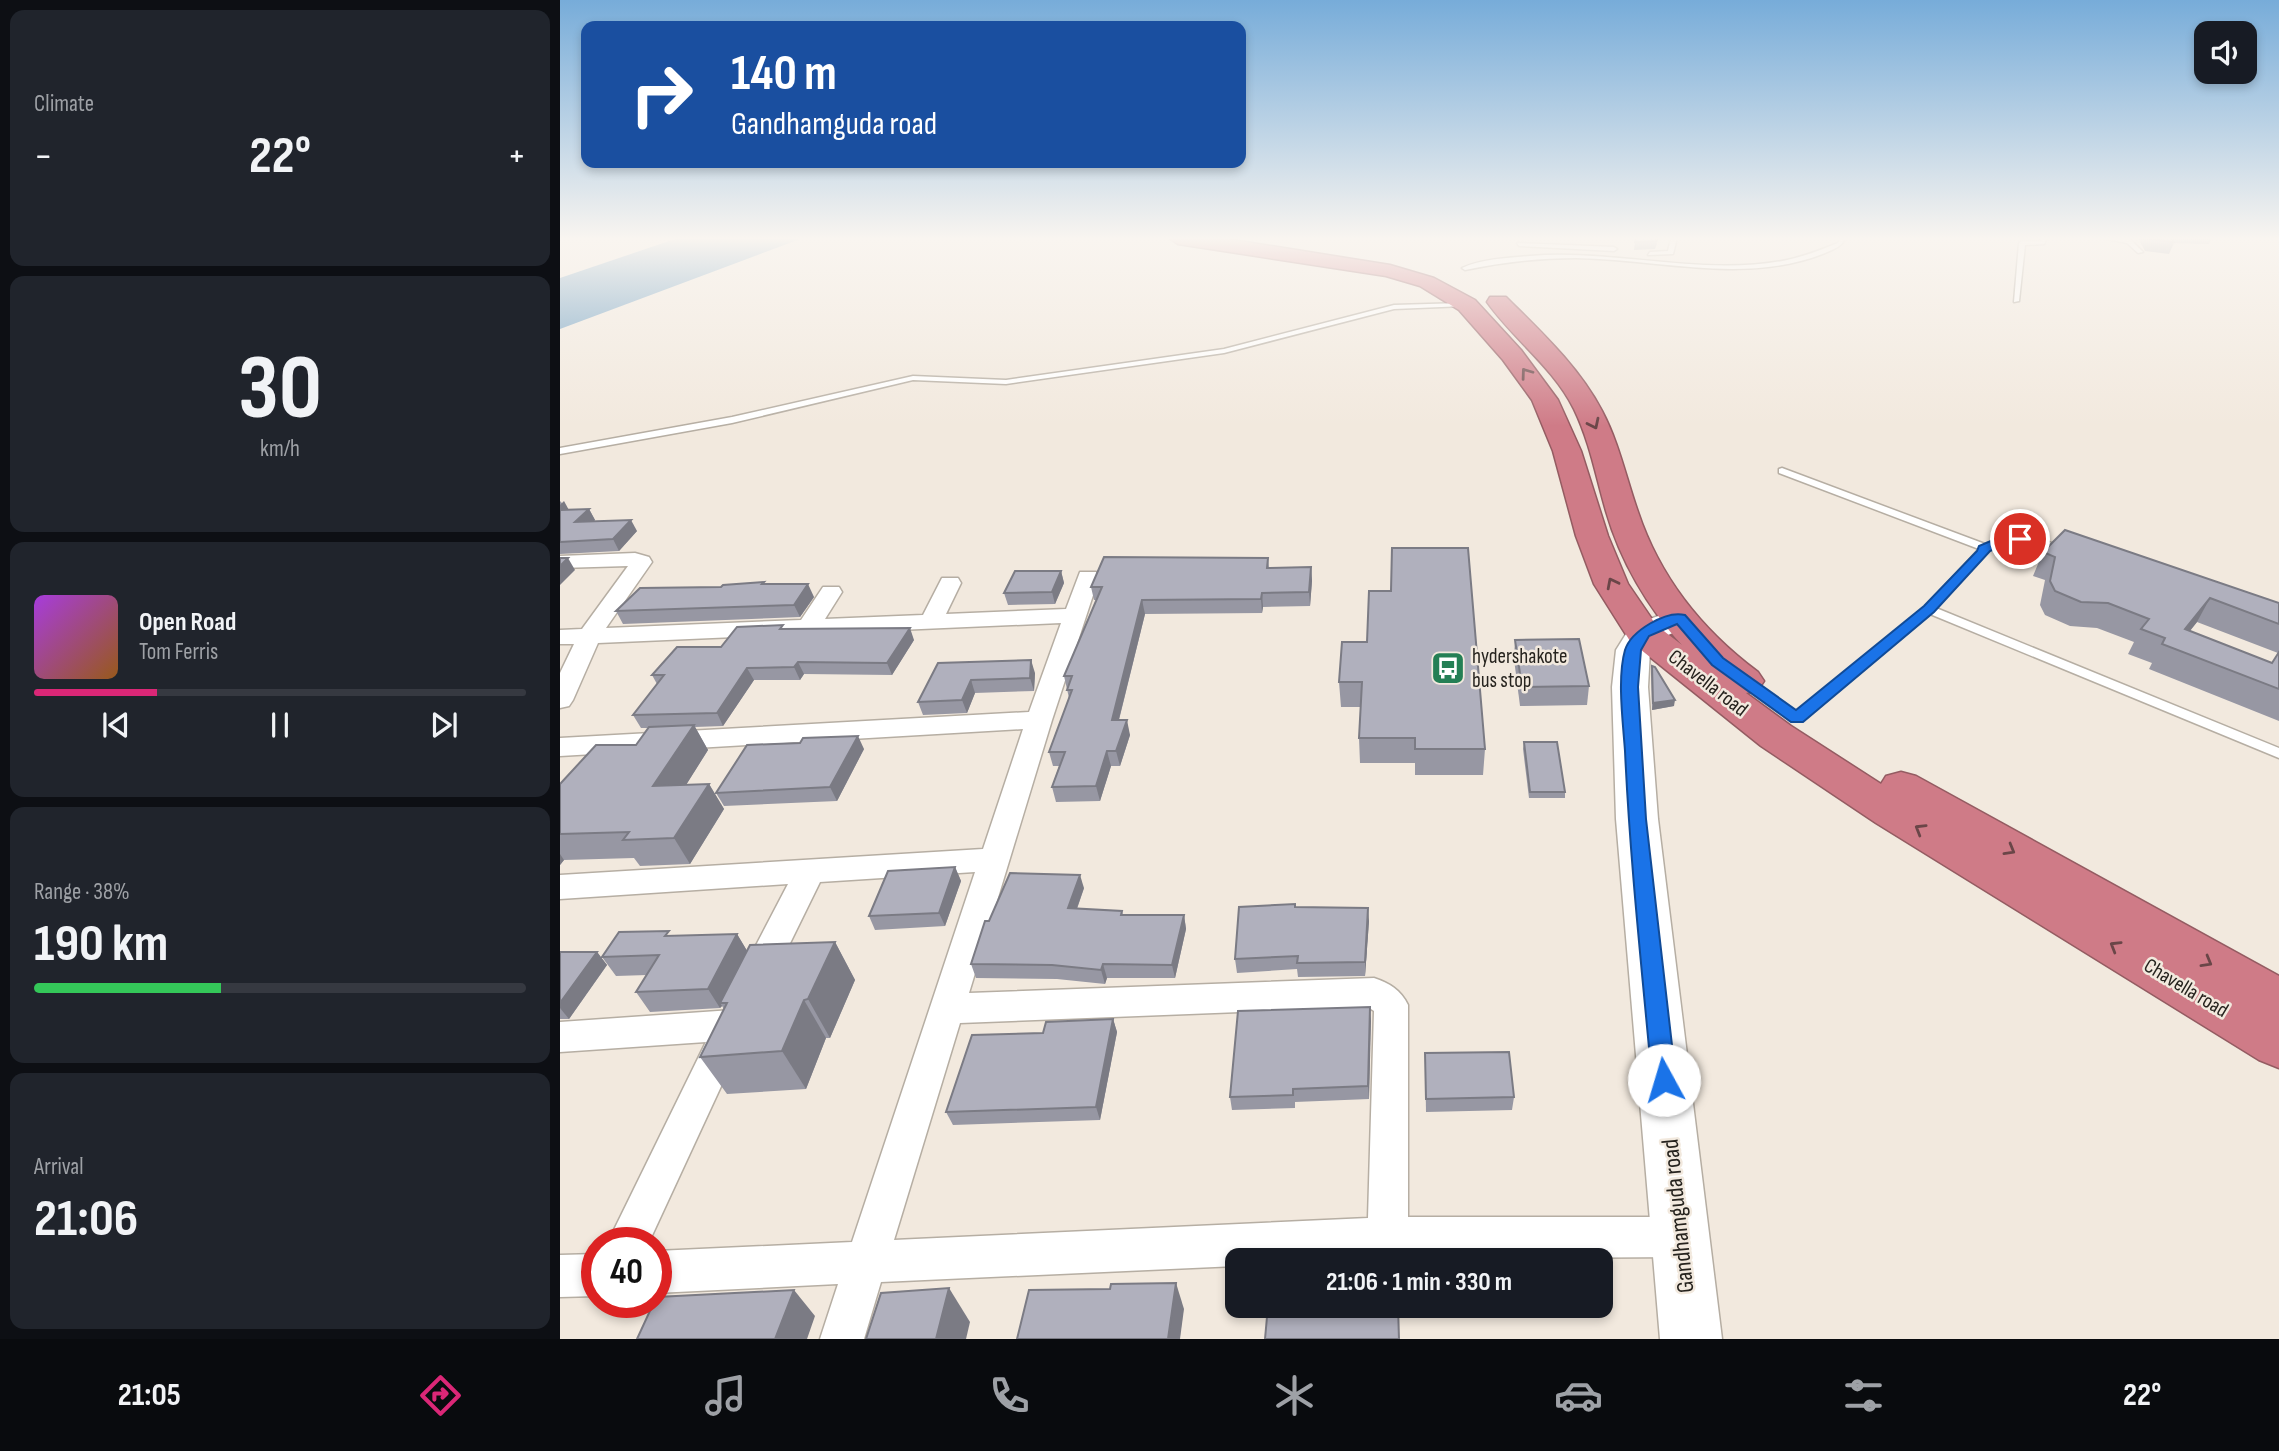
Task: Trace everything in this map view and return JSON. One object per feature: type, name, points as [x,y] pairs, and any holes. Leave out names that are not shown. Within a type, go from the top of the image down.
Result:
[{"type":"highway","name":"Chavella road","points":[[1459,300],[1467,305],[1512,355],[1545,400],[1567,451],[1592,536],[1611,584],[1662,625],[1906,790],[2279,1003]]},
{"type":"highway","name":"Chavella road","points":[[1497,300],[1543,348],[1579,394],[1605,445],[1628,528],[1648,574],[1662,625],[1776,736],[1892,812],[2279,1043]]},
{"type":"street","points":[[560,562],[635,559],[641,562],[574,637],[560,700]]},
{"type":"street","points":[[842,1339],[1039,720],[1088,577]]},
{"type":"street","points":[[931,622],[950,583]]},
{"type":"street","points":[[808,627],[831,592]]},
{"type":"street","points":[[574,637],[1075,616]]},
{"type":"street","name":"Gandhamguda road","points":[[1662,625],[1633,650],[1630,687],[1637,819],[1691,1339]]},
{"type":"street","points":[[560,747],[1039,720]]},
{"type":"street","points":[[560,887],[994,860]]},
{"type":"street","points":[[635,1227],[732,1025],[810,871]]},
{"type":"street","points":[[948,1009],[1374,992],[1391,1005],[1388,1238]]},
{"type":"street","points":[[560,1038],[732,1025]]},
{"type":"street","points":[[672,1271],[1388,1238],[1681,1237]]},
{"type":"street","points":[[560,1276],[581,1275]]},
{"type":"lane","points":[[560,451],[732,420],[913,378],[1006,382],[1224,351],[1394,307],[1467,305]]},
{"type":"lane","points":[[1782,471],[1863,499],[1980,544],[1984,548]]},
{"type":"lane","points":[[1797,718],[1929,609],[1984,548],[2004,540],[2020,539],[2036,540],[2075,553]]},
{"type":"lane","points":[[1929,609],[2279,753]]},
{"type":"water","points":[[560,300],[636,300],[560,329]]},
{"type":"building","points":[[589,509],[575,522],[631,520],[613,539],[560,542],[560,510]]},
{"type":"building","points":[[2065,530],[2279,603],[2279,624],[2210,598],[2185,629],[2272,663],[2279,652],[2279,689],[2162,644],[2165,638],[2141,629],[2149,619],[2108,603],[2081,602],[2055,591],[2050,581],[2055,557],[2043,552]]},
{"type":"building","points":[[1392,548],[1468,548],[1485,749],[1415,749],[1415,738],[1359,738],[1362,682],[1339,682],[1342,642],[1367,642],[1369,591],[1391,591]]},
{"type":"building","points":[[1104,557],[1268,558],[1267,568],[1311,567],[1309,592],[1262,593],[1261,599],[1142,600],[1112,720],[1127,720],[1116,751],[1107,751],[1096,786],[1052,787],[1065,752],[1049,752],[1072,690],[1067,690],[1072,676],[1064,676],[1102,587],[1091,587]]},
{"type":"building","points":[[560,558],[568,558],[560,566]]},
{"type":"building","points":[[1015,571],[1061,571],[1052,592],[1004,593]]},
{"type":"building","points":[[764,582],[762,584],[808,584],[794,605],[616,611],[640,588],[721,587]]},
{"type":"building","points":[[783,625],[780,629],[910,628],[887,663],[798,662],[794,667],[747,668],[717,713],[633,715],[664,675],[652,675],[677,647],[721,647],[737,627]]},
{"type":"building","points":[[1579,639],[1589,686],[1522,687],[1515,640]]},
{"type":"building","points":[[1031,660],[1030,678],[971,680],[962,700],[918,702],[938,663]]},
{"type":"building","points":[[1652,666],[1655,667],[1675,700],[1653,703]]},
{"type":"building","points":[[694,725],[653,786],[709,784],[674,838],[623,840],[629,832],[560,834],[560,784],[596,745],[636,745],[649,727]]},
{"type":"building","points":[[858,736],[830,787],[716,793],[747,745],[800,743],[803,738]]},
{"type":"building","points":[[1524,742],[1557,742],[1565,792],[1530,792]]},
{"type":"building","points":[[955,867],[939,913],[869,916],[888,871]]},
{"type":"building","points":[[1010,873],[1080,875],[1068,908],[1122,911],[1121,915],[1184,915],[1172,965],[1103,964],[1101,970],[1052,965],[971,964],[985,921],[989,921]]},
{"type":"building","points":[[1295,904],[1295,907],[1368,908],[1365,962],[1297,963],[1298,956],[1235,959],[1239,907]]},
{"type":"building","points":[[669,931],[665,936],[737,934],[708,989],[636,992],[659,955],[602,957],[619,932]]},
{"type":"building","points":[[835,942],[808,999],[804,1000],[782,1051],[700,1057],[727,1003],[720,1003],[750,945]]},
{"type":"building","points":[[560,952],[597,952],[560,1003]]},
{"type":"building","points":[[1370,1007],[1368,1086],[1293,1089],[1293,1095],[1230,1097],[1238,1011]]},
{"type":"building","points":[[1113,1019],[1096,1107],[946,1112],[972,1035],[1043,1033],[1046,1022]]},
{"type":"building","points":[[1509,1052],[1514,1097],[1426,1099],[1425,1053]]},
{"type":"building","points":[[1176,1283],[1168,1339],[1017,1339],[1029,1290],[1110,1289],[1111,1284]]},
{"type":"building","points":[[949,1288],[936,1339],[866,1339],[881,1293]]},
{"type":"building","points":[[794,1290],[775,1339],[637,1339],[647,1318],[672,1318],[672,1296]]},
{"type":"building","points":[[1267,1318],[1398,1318],[1399,1339],[1265,1339]]},
{"type":"place","name":"hydershakote bus stop","points":[[1448,668]]},
{"type":"route","points":[[1664,1080],[1637,819],[1630,687],[1633,650],[1643,633],[1680,618],[1717,662],[1797,718],[1929,609],[1984,548],[2004,540],[2020,539]]}]
